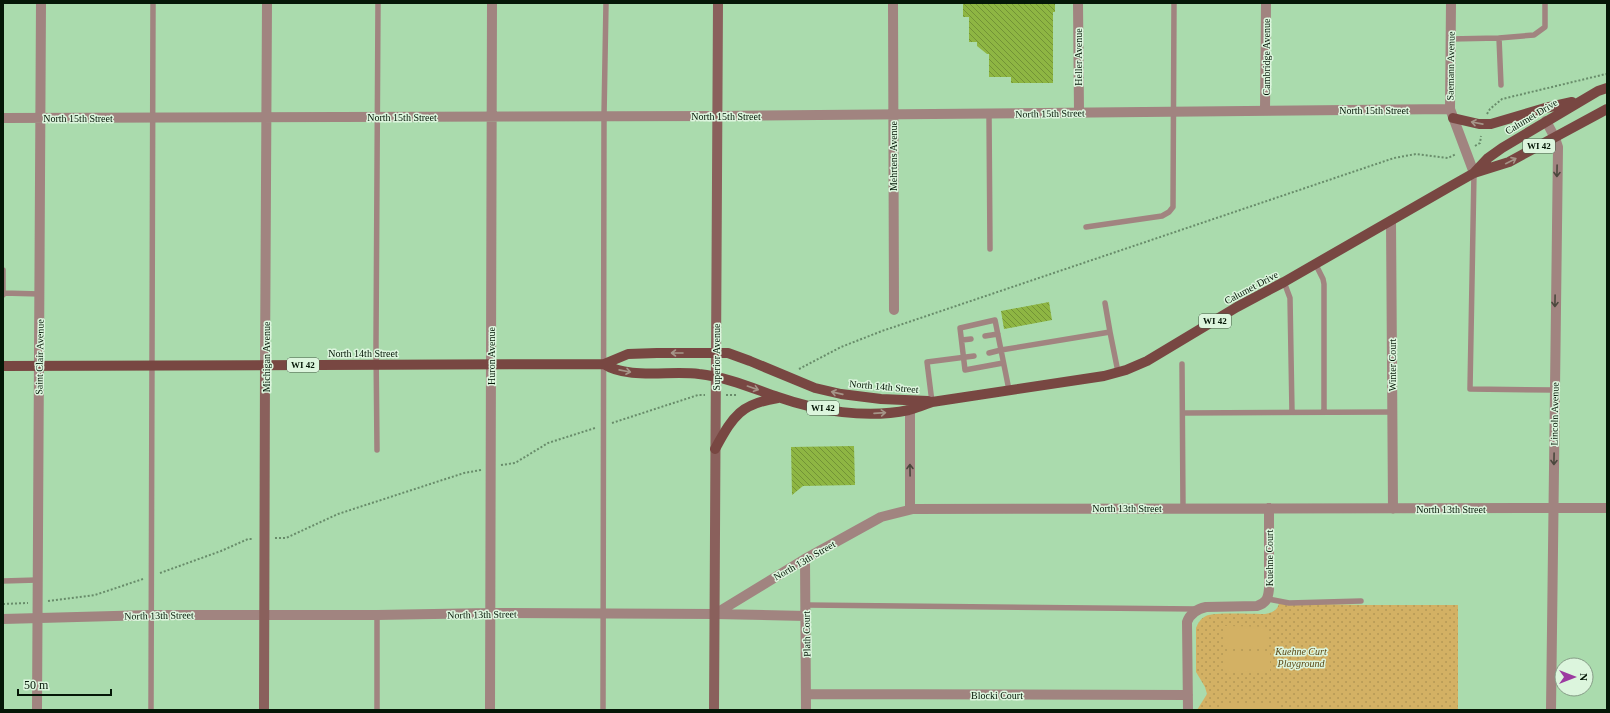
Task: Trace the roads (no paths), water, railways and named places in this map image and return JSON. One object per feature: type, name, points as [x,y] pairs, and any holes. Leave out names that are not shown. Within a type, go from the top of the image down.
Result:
[{"type":"main road","name":"Calumet Drive","points":[[1474,173],[1490,156],[1582,100],[1607,88]]},
{"type":"main road","points":[[1451,114],[1479,124],[1491,124],[1545,108],[1582,100]]},
{"type":"main road","name":"Calumet Drive","points":[[932,402],[1104,376],[1148,361],[1237,307],[1316,265],[1474,173],[1506,164],[1605,111]]},
{"type":"main road","name":"North 14th Street","points":[[3,366],[604,364],[628,354],[728,353],[750,360],[816,388],[841,394],[881,399],[932,402]]},
{"type":"main road","name":"North 14th Street","points":[[604,364],[609,368],[637,373],[683,372],[716,376],[780,397],[833,410],[861,414],[910,410],[932,402]]},
{"type":"main road","points":[[715,449],[738,413],[755,403],[780,397]]},
{"type":"street","name":"Saint Clair Avenue","points":[[37,710],[41,3]]},
{"type":"street","name":"Michigan Avenue","points":[[264,710],[267,3]]},
{"type":"street","name":"Huron Avenue","points":[[490,710],[492,3]]},
{"type":"street","name":"Superior Avenue","points":[[714,710],[718,3]]},
{"type":"street","name":"Mehrtens Avenue","points":[[893,3],[894,310]]},
{"type":"street","name":"Heller Avenue","points":[[1078,3],[1079,112]]},
{"type":"street","name":"Cambridge Avenue","points":[[1265,110],[1266,3]]},
{"type":"street","name":"Saemann Avenue","points":[[1450,3],[1451,114],[1474,173]]},
{"type":"street","name":"North 15th Street","points":[[3,118],[717,116],[1265,110],[1451,114]]},
{"type":"street","name":"Lincoln Avenue","points":[[1546,121],[1556,138],[1558,150],[1551,710]]},
{"type":"street","name":"Winter Court","points":[[1391,222],[1393,509]]},
{"type":"street","points":[[910,410],[910,509]]},
{"type":"street","name":"Kuehne Court","points":[[1198,609],[1206,607],[1257,606],[1264,603],[1268,599],[1269,508]]},
{"type":"street","name":"North 13th Street","points":[[3,619],[264,614],[714,614],[805,559],[881,517],[910,509],[1607,508]]},
{"type":"street","name":"Plath Court","points":[[805,559],[806,710]]},
{"type":"street","points":[[1188,710],[1187,622],[1191,615],[1198,609]]},
{"type":"street","points":[[714,614],[806,616]]},
{"type":"street","name":"Blocki Court","points":[[806,694],[1188,695]]},
{"type":"lane","points":[[151,710],[150,577],[153,3]]},
{"type":"lane","points":[[377,450],[378,3]]},
{"type":"lane","points":[[603,710],[604,116],[606,3]]},
{"type":"lane","points":[[1086,227],[1152,218],[1167,214],[1172,209],[1174,203],[1174,3]]},
{"type":"lane","points":[[1450,38],[1499,38],[1534,35],[1545,27],[1545,3]]},
{"type":"lane","points":[[1499,38],[1501,85]]},
{"type":"lane","points":[[989,114],[990,249]]},
{"type":"lane","points":[[1474,173],[1470,389],[1554,390]]},
{"type":"lane","points":[[1316,265],[1324,284],[1324,412]]},
{"type":"lane","points":[[3,270],[3,294],[40,294]]},
{"type":"lane","points":[[1284,282],[1290,298],[1292,412]]},
{"type":"lane","points":[[1105,304],[1118,372]]},
{"type":"lane","points":[[1003,363],[965,370],[960,328],[995,320],[1009,390]]},
{"type":"lane","points":[[989,353],[1110,332]]},
{"type":"lane","points":[[986,336],[998,334]]},
{"type":"lane","points":[[962,340],[971,339]]},
{"type":"lane","points":[[932,402],[926,362],[974,356]]},
{"type":"lane","points":[[1182,364],[1183,508]]},
{"type":"lane","points":[[1183,413],[1393,412]]},
{"type":"lane","points":[[3,581],[37,580]]},
{"type":"lane","points":[[1268,599],[1289,603],[1361,601]]},
{"type":"lane","points":[[806,605],[1198,609]]},
{"type":"lane","points":[[377,615],[377,710]]},
{"type":"park label","name":"Kuehne Curt Playground","points":[[1301,656]]}]
